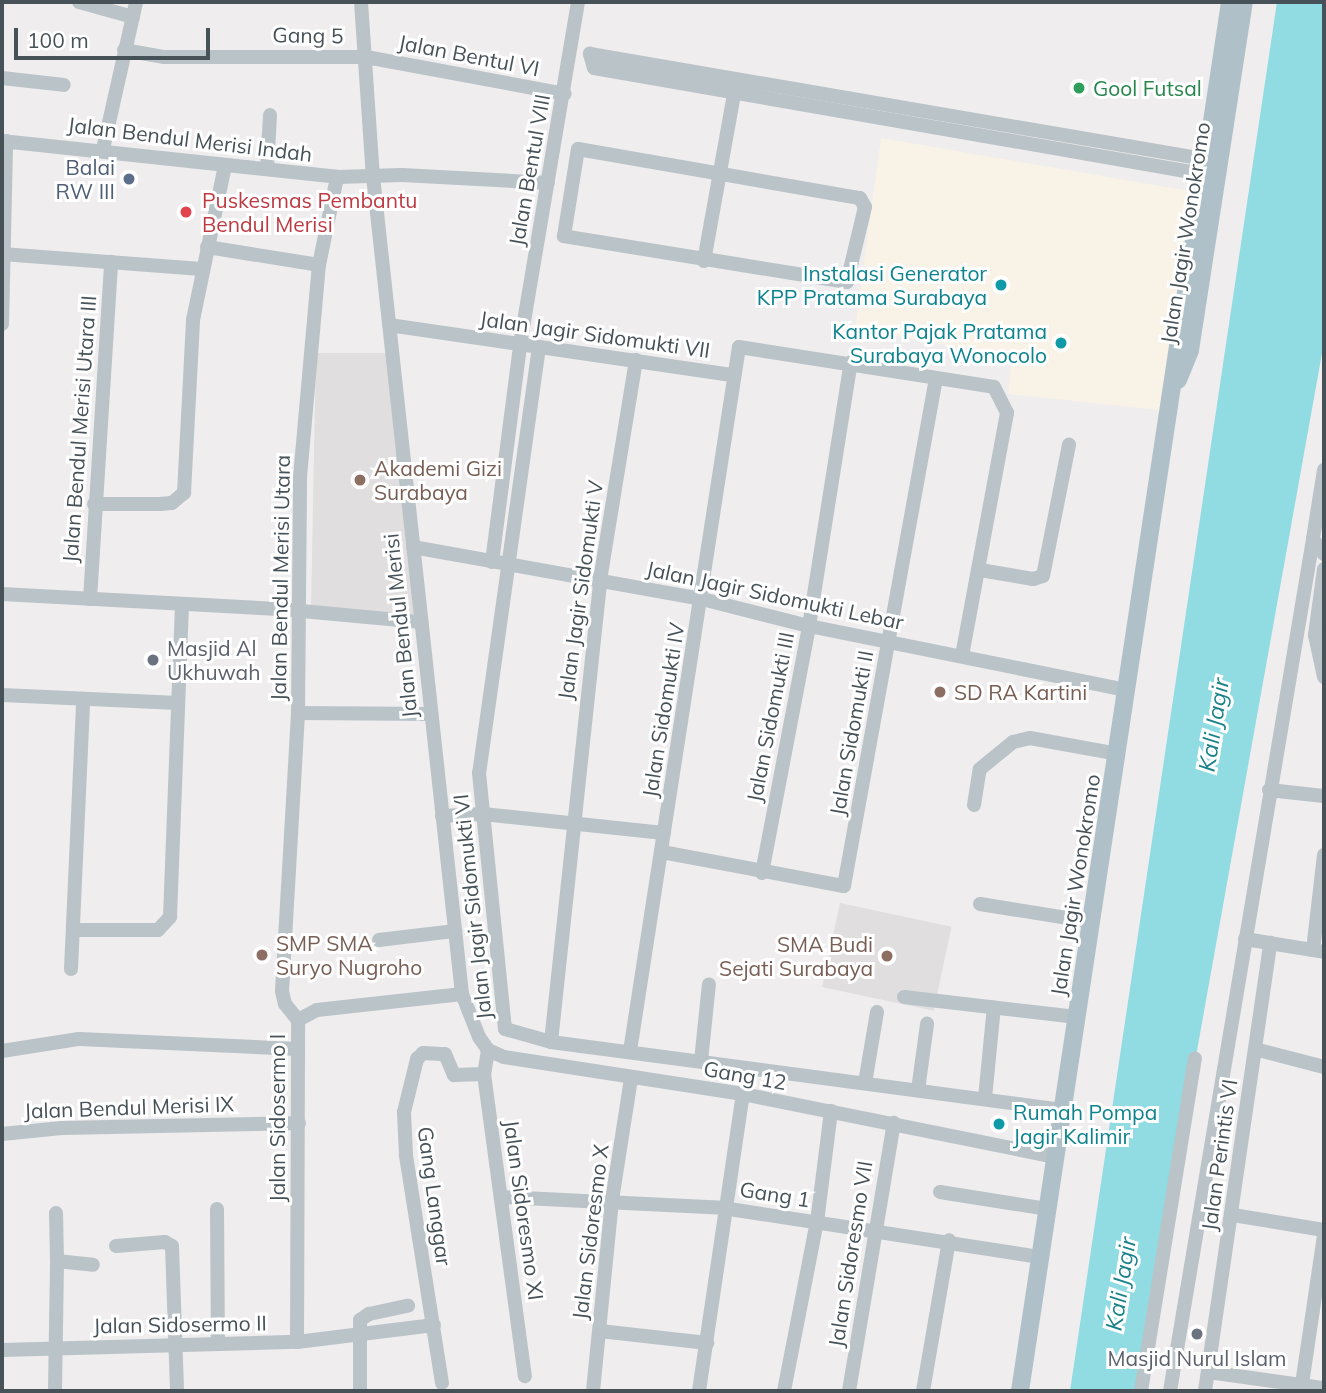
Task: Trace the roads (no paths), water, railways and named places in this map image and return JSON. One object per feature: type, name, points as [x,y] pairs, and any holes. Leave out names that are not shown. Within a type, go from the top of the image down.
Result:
[{"type":"main road","name":"Jalan Jagir Wonokromo","points":[[1020,1391],[1175,387],[1190,350],[1230,2]]},
{"type":"main road","name":"Jalan Jagir Wonokromo","points":[[1211,168],[1244,2]]},
{"type":"street","points":[[79,2],[134,9],[103,149]]},
{"type":"street","name":"Jalan Bendul Merisi","points":[[361,2],[373,176],[462,994]]},
{"type":"street","name":"Jalan Bentul VIII","points":[[499,563],[548,183],[565,94],[578,2]]},
{"type":"street","name":"Gang 5","points":[[124,50],[164,57],[366,57]]},
{"type":"street","points":[[735,86],[590,54],[594,68],[735,86],[1211,168]]},
{"type":"street","name":"Jalan Bentul VI","points":[[366,57],[565,94]]},
{"type":"street","points":[[2,78],[64,85]]},
{"type":"street","points":[[704,261],[735,86]]},
{"type":"street","points":[[267,169],[270,115]]},
{"type":"street","points":[[2,324],[5,226],[11,213],[7,141]]},
{"type":"street","name":"Jalan Bendul Merisi Indah","points":[[7,141],[103,149],[337,177],[548,183]]},
{"type":"street","points":[[574,152],[860,198],[865,207],[848,278],[843,283],[704,261],[564,236],[574,152]]},
{"type":"street","points":[[94,504],[172,503],[184,493],[192,320],[225,165]]},
{"type":"street","name":"Jalan Bendul Merisi Utara","points":[[298,1020],[285,1004],[282,990],[298,713],[300,477],[319,265],[337,177]]},
{"type":"street","points":[[207,247],[319,265]]},
{"type":"street","points":[[3,254],[201,269]]},
{"type":"street","name":"Jalan Bendul Merisi Utara III","points":[[90,599],[111,262]]},
{"type":"street","name":"Jalan Jagir Sidomukti VII","points":[[389,325],[733,375],[736,352],[743,347],[851,362],[936,379],[993,385],[1007,411],[980,570]]},
{"type":"street","name":"Jalan Jagir Sidomukti V","points":[[551,1042],[600,580],[636,360]]},
{"type":"street","name":"Jalan Sidomukti III","points":[[762,873],[809,626],[851,362]]},
{"type":"street","name":"Jalan Sidomukti IV","points":[[630,1051],[702,599],[733,375]]},
{"type":"street","name":"Jalan Sidomukti II","points":[[762,873],[842,888],[890,642],[936,379]]},
{"type":"street","points":[[962,655],[980,570],[1033,579],[1042,576],[1069,445]]},
{"type":"street","points":[[1170,1391],[1324,470]]},
{"type":"street","points":[[1313,539],[1324,554]]},
{"type":"street","name":"Jalan Jagir Sidomukti Lebar","points":[[413,547],[702,599],[809,626],[1127,690]]},
{"type":"street","name":"Jalan Jagir Sidomukti VI","points":[[499,563],[476,814],[505,1029],[551,1042],[1063,1110]]},
{"type":"street","points":[[1324,569],[1315,641],[1324,677]]},
{"type":"street","points":[[2,594],[300,611],[421,622]]},
{"type":"street","points":[[73,930],[158,930],[170,917],[182,606]]},
{"type":"street","points":[[2,695],[83,701],[178,703]]},
{"type":"street","points":[[71,969],[83,701]]},
{"type":"street","points":[[298,713],[431,714]]},
{"type":"street","points":[[974,805],[980,769],[1013,742],[1030,738],[1118,754]]},
{"type":"street","points":[[1269,790],[1324,796]]},
{"type":"street","points":[[442,816],[476,814],[572,827],[664,833]]},
{"type":"street","points":[[662,852],[762,873]]},
{"type":"street","points":[[1245,939],[1319,951],[1324,855]]},
{"type":"street","points":[[979,904],[1093,922]]},
{"type":"street","points":[[379,940],[455,931]]},
{"type":"street","name":"Jalan Perintis VI","points":[[1205,1391],[1233,1215],[1270,943]]},
{"type":"street","points":[[683,1086],[693,1060],[709,984]]},
{"type":"street","points":[[462,994],[469,1020],[488,1050]]},
{"type":"street","name":"Jalan Sidosermo I","points":[[297,1342],[298,1020],[317,1010],[462,994]]},
{"type":"street","points":[[904,996],[1077,1017]]},
{"type":"street","points":[[985,1098],[994,1007]]},
{"type":"street","points":[[865,1083],[877,1012]]},
{"type":"street","points":[[918,1090],[927,1024]]},
{"type":"street","points":[[2,1051],[79,1039],[297,1049]]},
{"type":"street","points":[[1255,1049],[1324,1067]]},
{"type":"street","name":"Jalan Sidoresmo XI","points":[[488,1050],[484,1074],[525,1376]]},
{"type":"street","name":"Gang 12","points":[[488,1050],[504,1057],[743,1094],[1056,1157]]},
{"type":"street","name":"Gang Langgar","points":[[442,1383],[406,1155],[404,1112],[417,1059],[423,1053],[445,1054],[452,1072],[459,1077],[484,1074]]},
{"type":"street","points":[[1142,1391],[1195,1058]]},
{"type":"street","name":"Jalan Sidoresmo X","points":[[593,1391],[612,1200],[631,1078]]},
{"type":"street","points":[[699,1391],[723,1208],[743,1094]]},
{"type":"street","points":[[785,1391],[817,1222],[831,1111]]},
{"type":"street","name":"Jalan Bendul Merisi IX","points":[[2,1134],[62,1128],[299,1123]]},
{"type":"street","name":"Jalan Sidoresmo VII","points":[[849,1391],[873,1229],[894,1123]]},
{"type":"street","points":[[940,1192],[1047,1209]]},
{"type":"street","name":"Gang 1","points":[[501,1197],[612,1200],[723,1208],[950,1240],[1040,1256]]},
{"type":"street","points":[[217,1209],[218,1344]]},
{"type":"street","points":[[55,1391],[56,1213]]},
{"type":"street","points":[[1233,1215],[1324,1233],[1301,1388]]},
{"type":"street","points":[[923,1391],[950,1240]]},
{"type":"street","points":[[116,1246],[165,1242],[172,1246],[177,1391]]},
{"type":"street","points":[[57,1261],[93,1265]]},
{"type":"street","points":[[360,1391],[359,1336],[365,1315],[408,1306]]},
{"type":"street","name":"Jalan Sidosermo II","points":[[2,1350],[297,1342],[434,1325]]},
{"type":"street","points":[[600,1331],[707,1343]]},
{"type":"street","points":[[1208,1372],[1301,1388],[1324,1388]]},
{"type":"water","name":"Kali Jagir","points":[[1277,2],[1324,2],[1324,342],[1136,1391],[1070,1391]]},
{"type":"place","name":"Gool Futsal","points":[[1079,88]]},
{"type":"place","name":"Balai RW III","points":[[129,179]]},
{"type":"place","name":"Puskesmas Pembantu Bendul Merisi","points":[[186,212]]},
{"type":"place","name":"Instalasi Generator KPP Pratama Surabaya","points":[[1001,285]]},
{"type":"place","name":"Kantor Pajak Pratama Surabaya Wonocolo","points":[[1061,343]]},
{"type":"place","name":"Akademi Gizi Surabaya","points":[[360,480]]},
{"type":"place","name":"Masjid Al Ukhuwah","points":[[153,660]]},
{"type":"place","name":"SD RA Kartini","points":[[940,692]]},
{"type":"place","name":"SMP SMA Suryo Nugroho","points":[[262,955]]},
{"type":"place","name":"SMA Budi Sejati Surabaya","points":[[887,956]]},
{"type":"place","name":"Rumah Pompa Jagir Kalimir","points":[[999,1124]]},
{"type":"place","name":"Masjid Nurul Islam","points":[[1197,1334]]}]
